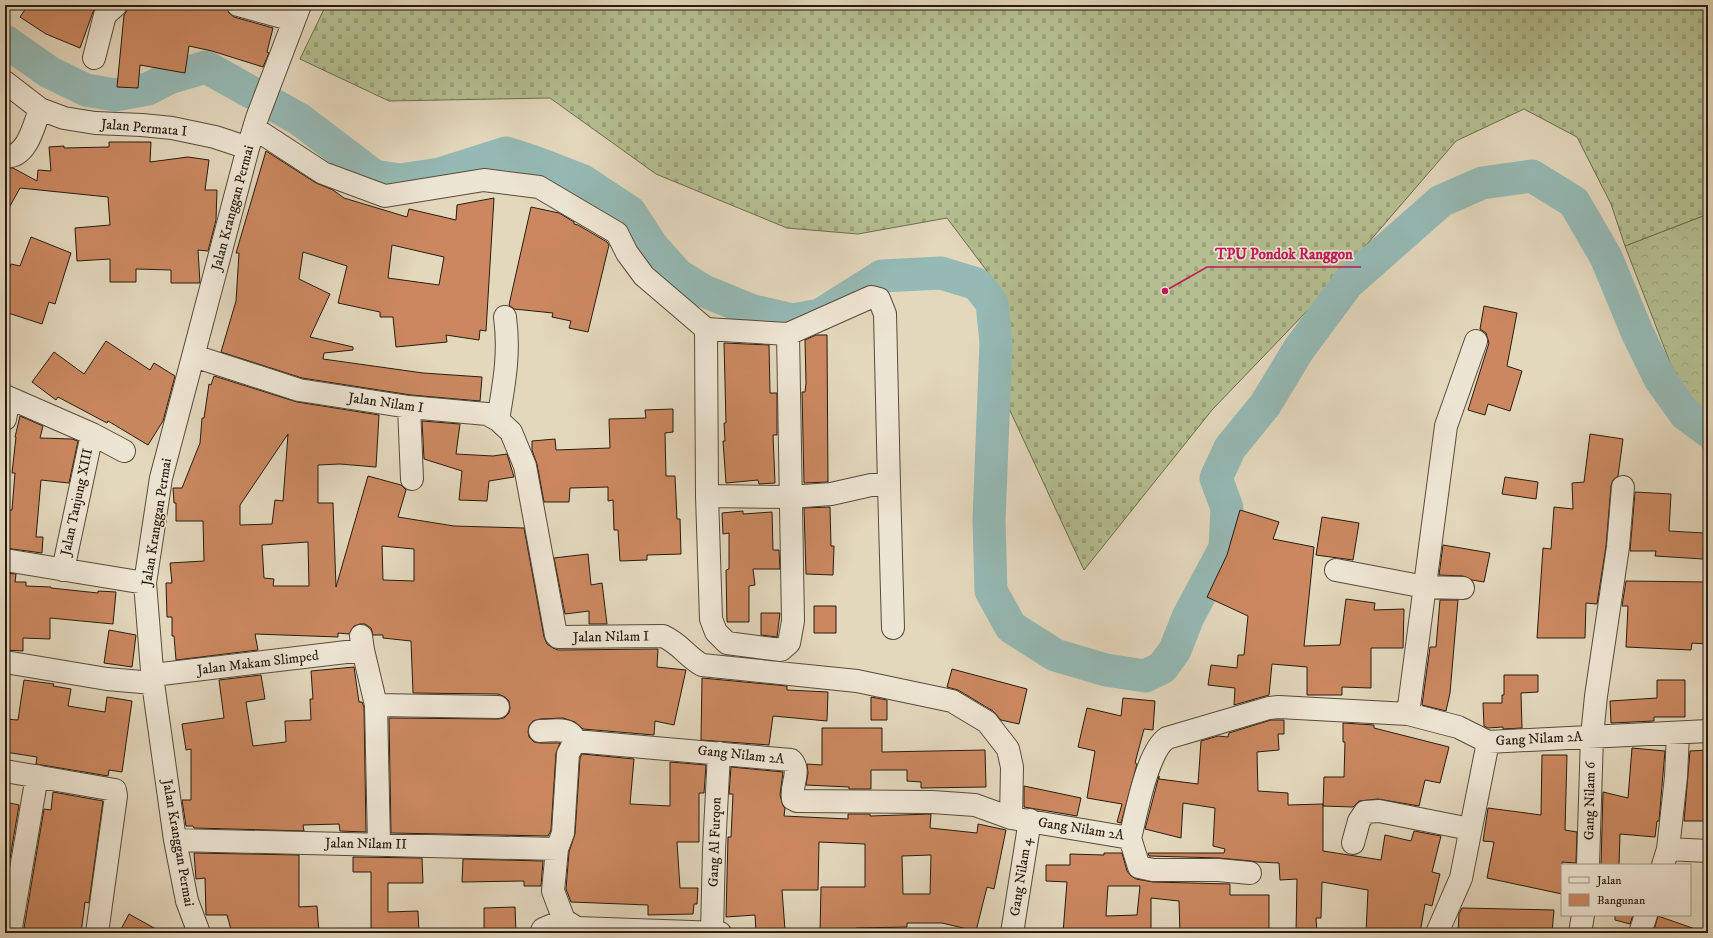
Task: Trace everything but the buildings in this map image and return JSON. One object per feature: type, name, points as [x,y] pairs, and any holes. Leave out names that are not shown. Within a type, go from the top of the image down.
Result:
[{"type":"street","points":[[94,58],[105,15],[116,5]]},
{"type":"street","points":[[238,5],[296,13]]},
{"type":"street","name":"Jalan Kranggan Permai","points":[[199,933],[187,901],[175,840],[153,679],[145,584],[161,478],[253,131],[296,13]]},
{"type":"street","name":"Jalan Permata I","points":[[5,82],[40,109],[64,118],[95,123],[172,128],[216,137],[253,131],[323,173],[385,196],[484,180],[539,186],[617,233],[627,253],[644,276],[706,329]]},
{"type":"street","points":[[5,156],[14,156],[23,150],[40,109]]},
{"type":"street","points":[[788,334],[793,621],[789,643],[781,650],[727,643],[716,632],[711,619],[707,496],[706,329],[788,334],[871,297],[879,299],[885,314],[893,628]]},
{"type":"street","points":[[498,420],[507,361],[508,340],[505,317]]},
{"type":"street","points":[[1408,714],[1446,426],[1476,341]]},
{"type":"street","name":"Jalan Nilam I","points":[[194,356],[299,390],[409,407],[487,414],[498,420],[511,432],[525,466],[556,635],[558,637],[664,636],[674,641],[696,662],[702,665],[857,682],[952,701],[987,722],[1008,749],[1020,819]]},
{"type":"street","points":[[6,405],[92,434],[124,451]]},
{"type":"street","points":[[409,407],[412,480]]},
{"type":"street","name":"Jalan Tanjung XIII","points":[[63,570],[92,434]]},
{"type":"street","points":[[707,496],[790,497],[831,494],[871,485],[889,485]]},
{"type":"street","name":"Gang Nilam 6","points":[[1588,864],[1592,736],[1596,696],[1618,547],[1623,487]]},
{"type":"street","points":[[5,560],[145,584]]},
{"type":"street","points":[[1336,570],[1425,587],[1463,588]]},
{"type":"street","name":"Jalan Makam Slimped","points":[[5,662],[107,679],[153,679],[362,643],[376,705]]},
{"type":"street","points":[[379,844],[376,705],[498,707]]},
{"type":"street","name":"Gang Nilam 2A","points":[[575,741],[791,760],[795,764],[796,772],[792,794],[793,798],[797,801],[932,802],[975,805],[1020,819],[1130,838],[1149,768],[1157,747],[1162,741],[1167,738],[1256,711],[1279,707],[1408,714],[1458,727],[1488,742],[1592,736],[1708,732]]},
{"type":"street","points":[[540,731],[569,731],[574,735],[575,741],[568,754],[563,834],[557,849],[553,891],[564,920],[577,928],[612,931],[716,933]]},
{"type":"street","points":[[1678,734],[1676,777],[1666,857],[1708,851]]},
{"type":"street","points":[[1437,933],[1461,878],[1488,742]]},
{"type":"street","name":"Gang Al Furqon","points":[[716,933],[714,850],[719,753]]},
{"type":"street","points":[[5,771],[115,790],[116,796],[97,933]]},
{"type":"street","points":[[10,933],[37,776]]},
{"type":"street","points":[[1353,843],[1359,821],[1364,812],[1379,811],[1470,829]]},
{"type":"street","name":"Gang Nilam 4","points":[[1012,933],[1020,819]]},
{"type":"street","points":[[1130,838],[1139,867],[1153,870],[1218,870],[1250,873]]},
{"type":"street","name":"Jalan Nilam II","points":[[175,840],[557,849]]},
{"type":"street","points":[[1580,933],[1583,916]]},
{"type":"street","points":[[1640,933],[1646,916]]},
{"type":"street","points":[[541,933],[543,929],[564,920]]},
{"type":"green space","points":[[326,5],[1708,5],[1708,214],[1625,246],[1611,204],[1577,137],[1524,109],[1456,141],[1331,286],[1212,410],[1084,570],[1006,402],[1005,295],[947,218],[858,234],[787,228],[656,174],[550,98],[389,101],[300,59]]},
{"type":"green space","points":[[1708,214],[1708,461],[1625,246]]},
{"type":"waterway","points":[[5,41],[49,72],[86,90],[115,95],[148,89],[169,78],[206,67],[299,119],[374,176],[400,180],[440,174],[506,153],[534,162],[583,181],[630,212],[652,246],[678,275],[704,291],[753,311],[793,320],[820,315],[882,276],[941,273],[977,284],[992,303],[996,343],[989,520],[991,591],[1011,627],[1055,655],[1106,670],[1145,676],[1162,668],[1175,650],[1188,617],[1225,548],[1227,508],[1216,478],[1230,448],[1265,405],[1299,349],[1348,283],[1441,201],[1482,183],[1532,176],[1574,202],[1606,257],[1637,332],[1660,379],[1685,414],[1708,431]]},
{"type":"place","name":"TPU Pondok Ranggon","points":[[1165,291]]}]
